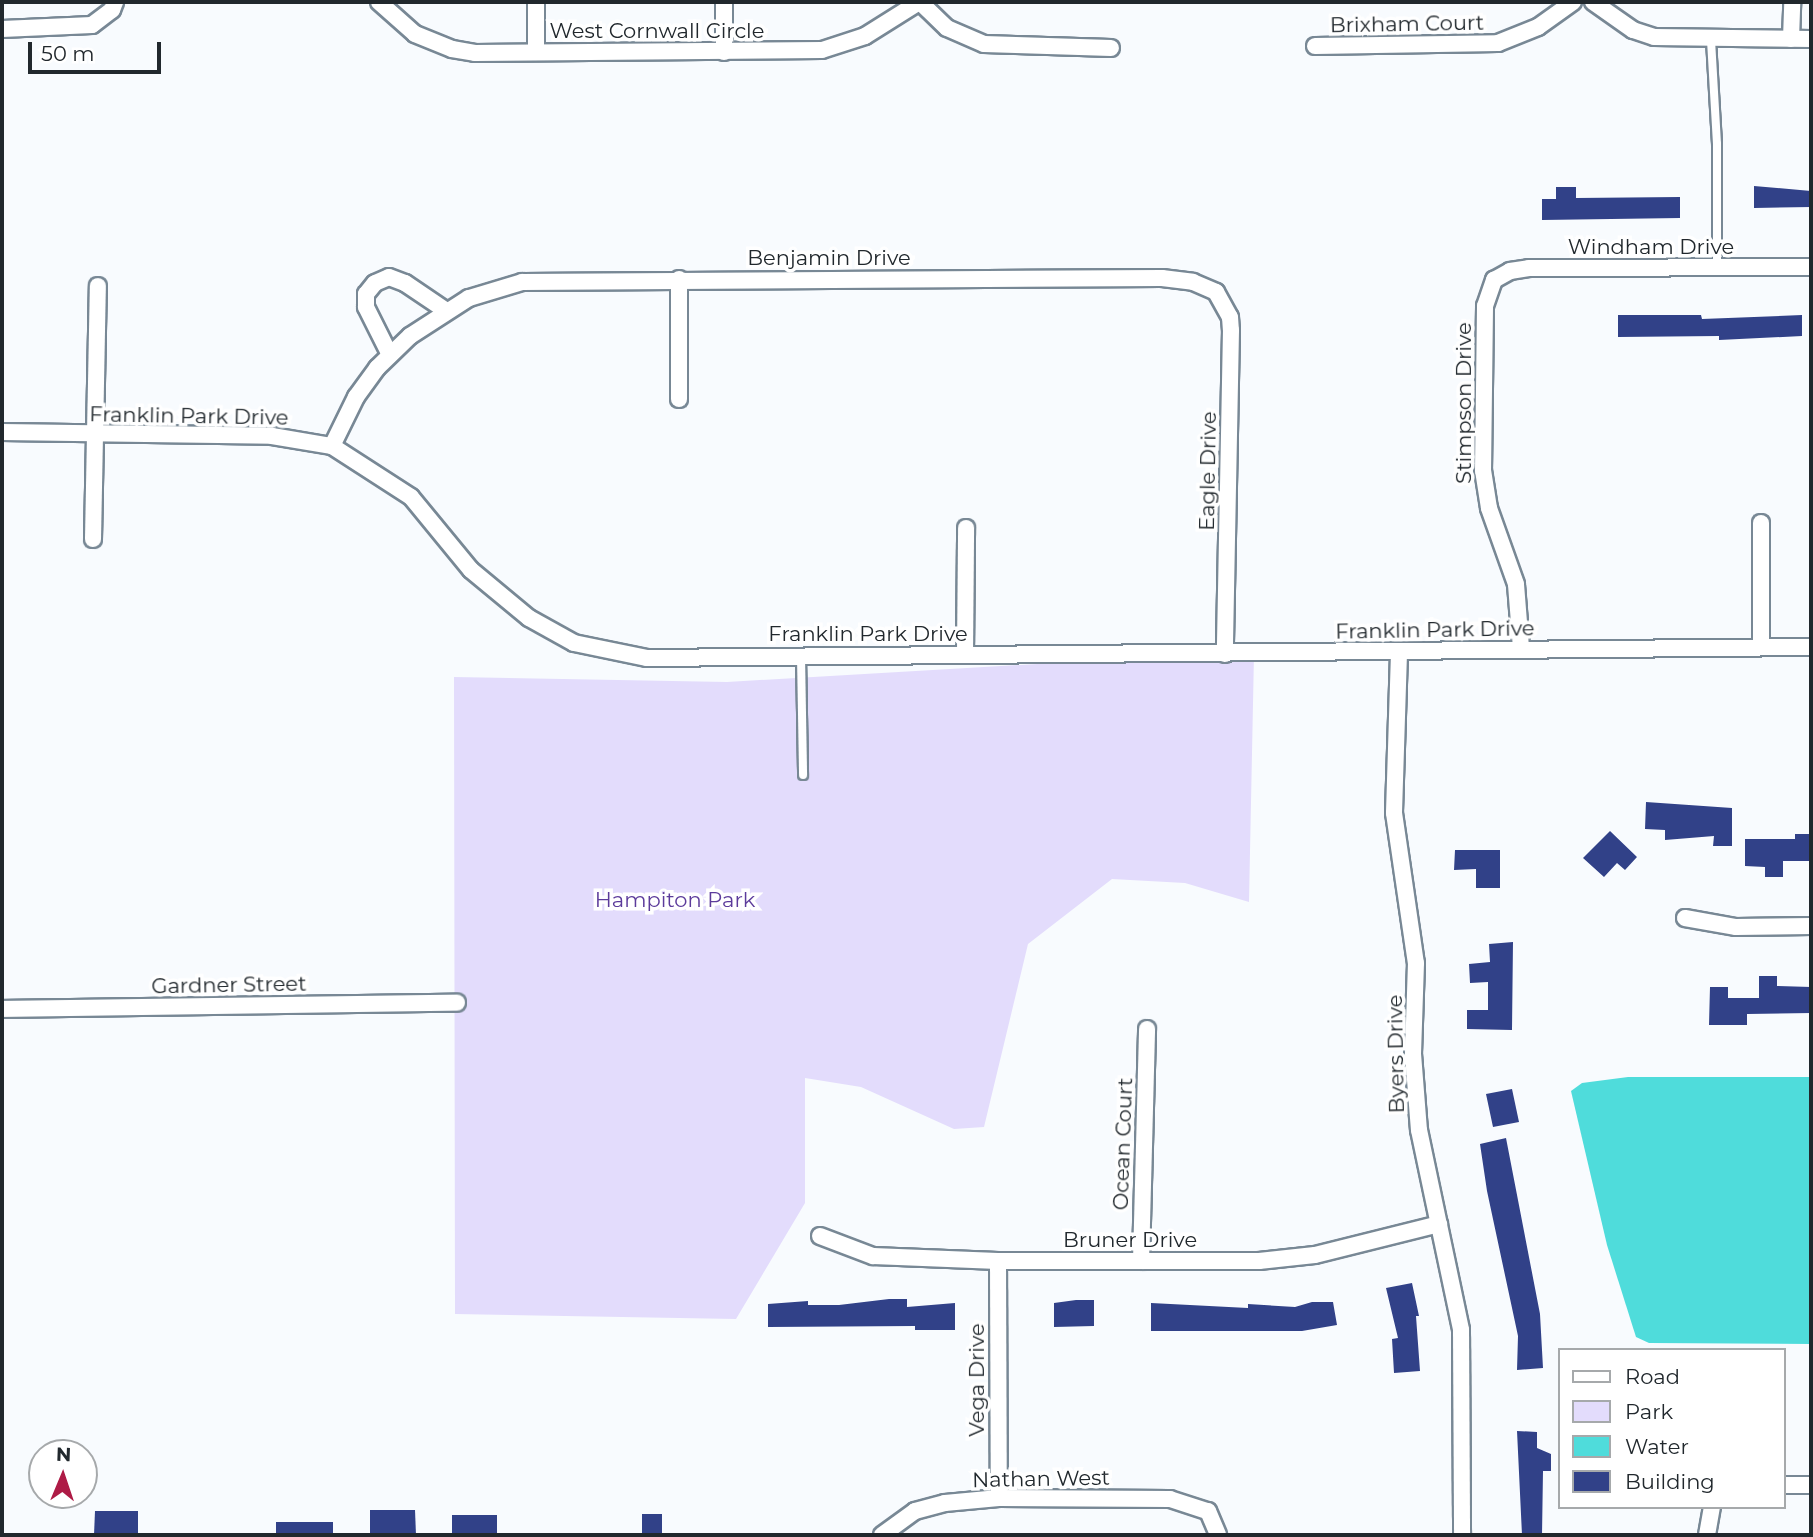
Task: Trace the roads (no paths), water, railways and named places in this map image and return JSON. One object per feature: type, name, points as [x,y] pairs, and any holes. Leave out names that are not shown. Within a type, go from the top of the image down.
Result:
[{"type":"street","points":[[2,29],[92,25],[112,10],[115,2]]},
{"type":"street","name":"West Cornwall Circle","points":[[380,2],[393,17],[415,34],[452,49],[536,52],[724,52],[844,45],[920,2]]},
{"type":"street","points":[[536,2],[536,52]]},
{"type":"street","points":[[724,2],[724,52]]},
{"type":"street","points":[[920,2],[947,28],[984,44],[1111,48]]},
{"type":"street","name":"Brixham Court","points":[[1315,46],[1498,43],[1538,27],[1573,2]]},
{"type":"street","points":[[1593,2],[1633,30],[1654,37],[1711,40],[1811,39]]},
{"type":"street","points":[[1791,39],[1792,2]]},
{"type":"street","name":"Windham Drive","points":[[1494,280],[1510,271],[1529,268],[1811,267]]},
{"type":"street","points":[[390,355],[366,307],[366,294],[375,283],[389,277],[405,283],[445,310]]},
{"type":"street","name":"Benjamin Drive","points":[[332,446],[356,397],[390,355],[445,310],[495,288],[522,282],[1162,278],[1193,282],[1216,292]]},
{"type":"street","points":[[679,279],[679,399]]},
{"type":"street","name":"Stimpson Drive","points":[[1494,280],[1485,306],[1483,471],[1489,508],[1516,584],[1521,648]]},
{"type":"street","points":[[93,539],[97,286]]},
{"type":"street","name":"Eagle Drive","points":[[1216,292],[1230,317],[1231,330],[1226,654]]},
{"type":"street","name":"Franklin Park Drive","points":[[2,432],[272,436],[332,446],[411,497],[489,589],[574,643],[648,658],[801,653],[1399,653],[1521,648],[1811,647]]},
{"type":"street","points":[[1761,523],[1761,647]]},
{"type":"street","points":[[965,654],[966,528]]},
{"type":"street","name":"Byers Drive","points":[[1399,653],[1394,813],[1416,963],[1415,1098],[1461,1330],[1462,1535]]},
{"type":"street","points":[[1685,918],[1736,927],[1811,926]]},
{"type":"street","name":"Gardner Street","points":[[2,1009],[457,1003]]},
{"type":"street","name":"Ocean Court","points":[[1141,1261],[1147,1029]]},
{"type":"street","name":"Bruner Drive","points":[[820,1236],[873,1256],[998,1261],[1259,1261],[1315,1255],[1439,1224]]},
{"type":"street","name":"Vega Drive","points":[[998,1261],[999,1498]]},
{"type":"street","points":[[1785,1485],[1811,1485]]},
{"type":"street","name":"Nathan West","points":[[881,1535],[915,1511],[999,1498],[1170,1499],[1208,1511],[1218,1535]]},
{"type":"street","points":[[1707,1535],[1712,1509]]},
{"type":"lane","points":[[1711,40],[1717,144],[1717,268]]},
{"type":"lane","points":[[801,653],[803,775]]},
{"type":"water","points":[[1628,1077],[1811,1077],[1811,1344],[1649,1343],[1636,1337],[1607,1245],[1571,1091],[1582,1083]]},
{"type":"park label","name":"Hampiton Park","points":[[675,900]]}]
